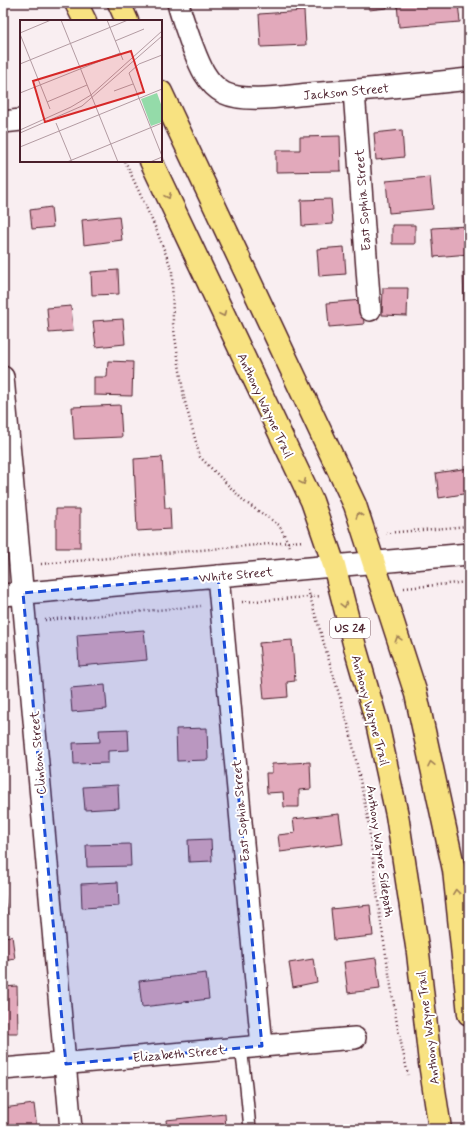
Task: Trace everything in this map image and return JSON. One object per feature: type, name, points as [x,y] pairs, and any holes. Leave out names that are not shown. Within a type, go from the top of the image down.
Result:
[{"type":"highway","points":[[76,3],[84,20]]},
{"type":"highway","points":[[119,3],[127,20]]},
{"type":"highway","points":[[162,94],[352,498],[365,535],[416,694],[454,870],[469,1014]]},
{"type":"highway","name":"Anthony Wayne Trail","points":[[151,162],[312,501],[334,565],[377,724],[397,815],[418,953],[430,1063],[440,1129]]},
{"type":"street","name":"Jackson Street","points":[[178,3],[200,67],[211,82],[224,93],[240,98],[354,91],[469,79]]},
{"type":"street","name":"East Sophia Street","points":[[354,91],[370,310]]},
{"type":"street","points":[[3,122],[20,120]]},
{"type":"street","name":"Clinton Street","points":[[3,377],[20,566],[13,594],[66,1064],[71,1129]]},
{"type":"street","name":"White Street","points":[[13,594],[469,554]]},
{"type":"street","name":"East Sophia Street","points":[[218,576],[262,1046]]},
{"type":"street","name":"Elizabeth Street","points":[[3,1069],[355,1038]]},
{"type":"lane","points":[[241,1048],[250,1129]]},
{"type":"path","points":[[125,162],[156,229],[172,270],[173,324],[184,398],[200,457],[245,502],[279,525],[292,550]]},
{"type":"path","points":[[365,535],[469,526]]},
{"type":"path","points":[[20,566],[325,539]]},
{"type":"path","points":[[397,588],[469,582]]},
{"type":"path","name":"Anthony Wayne Sidepath","points":[[306,585],[350,731],[368,819],[380,917],[396,1024],[410,1082]]},
{"type":"path","points":[[42,621],[325,595]]},
{"type":"highlighted area","points":[[218,576],[262,1046],[66,1064],[23,593]]},
{"type":"building","points":[[369,3],[387,3],[387,8],[369,10]]},
{"type":"building","points":[[397,3],[458,3],[460,22],[399,27]]},
{"type":"building","points":[[304,11],[306,45],[261,47],[259,14]]},
{"type":"building","points":[[402,130],[404,157],[376,160],[374,133]]},
{"type":"building","points":[[340,136],[341,171],[276,172],[276,150],[300,150],[300,137]]},
{"type":"building","points":[[430,177],[433,209],[389,213],[386,181]]},
{"type":"building","points":[[331,199],[333,224],[302,226],[301,200]]},
{"type":"building","points":[[51,207],[53,227],[32,229],[30,210]]},
{"type":"building","points":[[119,216],[122,240],[84,245],[82,220]]},
{"type":"building","points":[[392,225],[415,225],[415,244],[392,244]]},
{"type":"building","points":[[469,226],[469,254],[434,257],[432,228]]},
{"type":"building","points":[[344,247],[346,274],[319,276],[317,249]]},
{"type":"building","points":[[118,270],[119,294],[92,295],[91,272]]},
{"type":"building","points":[[463,273],[469,273],[469,301],[464,302]]},
{"type":"building","points":[[383,288],[408,288],[407,316],[382,315]]},
{"type":"building","points":[[362,300],[364,324],[329,327],[327,303]]},
{"type":"building","points":[[71,306],[73,331],[49,333],[47,308]]},
{"type":"building","points":[[123,319],[125,344],[96,347],[93,321]]},
{"type":"building","points":[[108,361],[133,362],[132,396],[94,395],[94,377],[107,377]]},
{"type":"building","points":[[120,405],[122,437],[74,439],[72,407]]},
{"type":"building","points":[[162,457],[165,508],[170,508],[171,529],[137,531],[134,459]]},
{"type":"building","points":[[469,468],[469,493],[439,498],[436,473]]},
{"type":"building","points":[[56,509],[80,509],[80,548],[56,548]]},
{"type":"building","points":[[144,630],[147,660],[79,666],[77,635]]},
{"type":"building","points":[[292,640],[295,681],[287,682],[288,697],[264,699],[259,643]]},
{"type":"building","points":[[105,685],[107,709],[72,712],[70,688]]},
{"type":"building","points":[[207,728],[208,760],[177,761],[176,729]]},
{"type":"building","points":[[128,729],[129,750],[108,751],[108,763],[74,764],[73,743],[100,742],[99,730]]},
{"type":"building","points":[[310,762],[311,789],[299,790],[299,807],[284,807],[283,792],[267,793],[266,773],[272,773],[272,764]]},
{"type":"building","points":[[118,785],[119,808],[85,810],[83,787]]},
{"type":"building","points":[[339,814],[343,844],[280,852],[278,835],[295,833],[293,819]]},
{"type":"building","points":[[211,839],[212,861],[189,862],[188,840]]},
{"type":"building","points":[[130,844],[131,866],[87,867],[86,845]]},
{"type":"building","points":[[118,882],[119,906],[82,908],[81,884]]},
{"type":"building","points":[[3,883],[7,914],[3,915]]},
{"type":"building","points":[[370,905],[373,936],[334,940],[331,909]]},
{"type":"building","points":[[12,936],[15,959],[3,961],[3,937]]},
{"type":"building","points":[[376,958],[380,989],[348,993],[344,962]]},
{"type":"building","points":[[313,959],[317,982],[293,987],[289,963]]},
{"type":"building","points":[[206,973],[209,999],[142,1007],[139,981]]},
{"type":"building","points":[[17,986],[18,1033],[3,1033],[3,987]]},
{"type":"building","points":[[34,1104],[37,1129],[3,1129],[3,1108]]},
{"type":"building","points":[[225,1114],[226,1129],[167,1129],[166,1120]]}]
